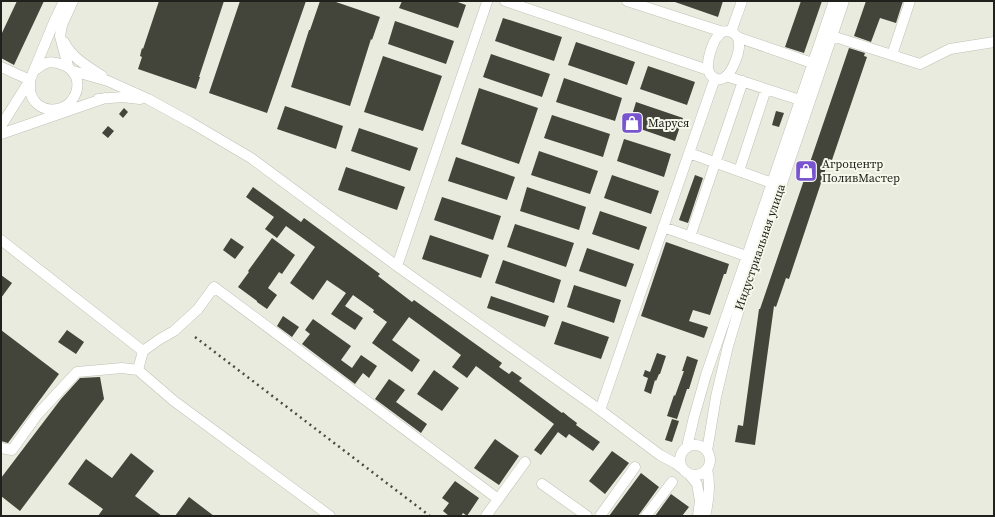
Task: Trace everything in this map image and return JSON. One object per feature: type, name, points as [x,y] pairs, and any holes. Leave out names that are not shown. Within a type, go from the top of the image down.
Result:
[{"type":"street","points":[[1,126],[30,80],[64,1]]},
{"type":"street","points":[[30,80],[30,91],[35,101],[43,108],[54,110],[61,109],[73,101],[77,91],[77,80],[70,68],[60,36],[62,25],[73,1]]},
{"type":"street","points":[[397,266],[486,1],[490,3],[497,1]]},
{"type":"street","points":[[505,1],[712,74],[718,79],[724,78],[729,73],[735,63],[738,53],[739,44],[730,34]]},
{"type":"street","points":[[627,1],[730,34],[818,65]]},
{"type":"street","points":[[730,34],[742,1]]},
{"type":"street","name":"Индустриальная улица","points":[[685,449],[706,375],[752,257],[818,65],[834,1]]},
{"type":"street","name":"Индустриальная улица","points":[[818,65],[832,36],[844,1]]},
{"type":"street","points":[[892,55],[910,1]]},
{"type":"street","points":[[600,410],[689,153],[712,74],[708,61],[711,50],[718,36],[730,34]]},
{"type":"street","points":[[60,36],[67,48],[78,60],[108,81]]},
{"type":"street","points":[[832,36],[920,64],[950,49],[994,42]]},
{"type":"street","points":[[35,70],[43,64],[54,61],[108,81],[148,99],[251,158],[397,266],[600,410],[660,455],[686,471],[696,475],[702,473],[710,463],[710,457],[707,451],[698,445],[692,445],[685,449],[665,452],[648,445]]},
{"type":"street","points":[[1,67],[30,80]]},
{"type":"street","points":[[726,76],[805,102]]},
{"type":"street","points":[[690,237],[743,81]]},
{"type":"street","points":[[739,171],[766,89]]},
{"type":"street","points":[[73,101],[122,97],[148,99]]},
{"type":"street","points":[[1,134],[104,98]]},
{"type":"street","name":"Индустриальная улица","points":[[707,451],[716,397],[728,346],[772,183],[805,102]]},
{"type":"street","points":[[33,122],[54,110]]},
{"type":"street","points":[[689,153],[772,183]]},
{"type":"street","points":[[663,227],[752,257]]},
{"type":"street","points":[[1,240],[143,351]]},
{"type":"street","points":[[138,370],[143,351],[174,331],[198,309],[214,287],[498,499]]},
{"type":"street","points":[[1,448],[12,450],[37,415],[77,372],[122,368],[138,370],[174,401],[330,516]]},
{"type":"street","points":[[685,449],[680,460],[686,471],[697,484],[700,501],[698,516]]},
{"type":"street","points":[[486,516],[525,462]]},
{"type":"street","points":[[600,516],[635,467]]},
{"type":"street","points":[[705,516],[710,486],[707,468]]},
{"type":"street","points":[[646,516],[672,482]]},
{"type":"street","points":[[542,484],[587,516]]},
{"type":"building","points":[[17,1],[44,1],[14,65],[1,58],[1,35]]},
{"type":"building","points":[[159,1],[224,1],[196,89],[138,69],[142,57],[140,56],[142,48],[143,49]]},
{"type":"building","points":[[240,1],[306,1],[267,113],[209,93]]},
{"type":"building","points":[[320,1],[333,1],[380,17],[372,40],[371,39],[350,106],[291,87]]},
{"type":"building","points":[[402,1],[455,1],[466,5],[458,28],[399,8]]},
{"type":"building","points":[[675,1],[723,1],[718,17]]},
{"type":"building","points":[[801,1],[822,1],[804,53],[785,47]]},
{"type":"building","points":[[866,1],[903,1],[896,23],[880,18],[871,42],[854,36]]},
{"type":"building","points":[[503,18],[562,37],[554,61],[495,41]]},
{"type":"building","points":[[395,21],[454,41],[446,64],[388,44]]},
{"type":"building","points":[[576,42],[635,62],[627,85],[568,65]]},
{"type":"building","points":[[849,48],[865,53],[864,56],[867,57],[832,160],[829,159],[789,279],[786,278],[776,307],[774,306],[755,445],[735,442],[738,425],[743,426],[759,309]]},
{"type":"building","points":[[491,54],[550,74],[542,97],[483,77]]},
{"type":"building","points":[[383,56],[442,76],[423,131],[364,112]]},
{"type":"building","points":[[648,66],[695,82],[687,105],[640,89]]},
{"type":"building","points":[[564,78],[622,98],[615,121],[556,102]]},
{"type":"building","points":[[479,88],[538,108],[519,164],[461,144]]},
{"type":"building","points":[[636,102],[683,118],[675,141],[629,125]]},
{"type":"building","points":[[285,106],[343,126],[336,149],[277,129]]},
{"type":"building","points":[[124,108],[128,112],[123,118],[119,114]]},
{"type":"building","points":[[776,111],[784,113],[779,127],[772,125]]},
{"type":"building","points":[[552,115],[610,134],[603,157],[544,138]]},
{"type":"building","points":[[108,126],[114,131],[108,138],[102,133]]},
{"type":"building","points":[[359,128],[418,148],[410,171],[351,151]]},
{"type":"building","points":[[624,139],[671,154],[664,177],[617,161]]},
{"type":"building","points":[[539,151],[598,171],[590,194],[531,175]]},
{"type":"building","points":[[456,157],[515,177],[507,200],[448,181]]},
{"type":"building","points":[[346,167],[405,187],[397,210],[338,190]]},
{"type":"building","points":[[612,175],[659,191],[651,214],[604,198]]},
{"type":"building","points":[[695,175],[703,178],[688,223],[679,220]]},
{"type":"building","points":[[253,187],[301,222],[304,218],[380,274],[378,276],[412,302],[414,300],[502,363],[499,367],[509,374],[512,371],[522,378],[519,381],[562,413],[563,412],[577,423],[576,425],[600,442],[593,451],[569,434],[566,438],[558,432],[541,455],[534,450],[554,424],[476,366],[467,378],[452,367],[461,355],[409,317],[392,340],[420,360],[412,372],[372,343],[387,322],[373,312],[374,310],[353,295],[345,306],[363,318],[355,330],[331,314],[346,293],[327,280],[313,300],[290,283],[315,247],[286,226],[277,238],[265,229],[274,217],[246,197]]},
{"type":"building","points":[[527,187],[586,207],[579,230],[520,211]]},
{"type":"building","points":[[442,197],[501,216],[493,240],[434,220]]},
{"type":"building","points":[[600,211],[647,227],[639,250],[592,234]]},
{"type":"building","points":[[515,224],[574,243],[566,267],[507,247]]},
{"type":"building","points":[[430,235],[489,255],[481,278],[422,259]]},
{"type":"building","points":[[231,238],[244,247],[235,259],[223,250]]},
{"type":"building","points":[[272,238],[295,255],[282,274],[279,272],[268,288],[277,295],[267,309],[238,287]]},
{"type":"building","points":[[666,242],[729,264],[710,315],[693,310],[689,321],[708,327],[704,338],[641,316]]},
{"type":"building","points":[[587,248],[634,264],[626,287],[579,271]]},
{"type":"building","points":[[503,260],[561,280],[554,303],[495,283]]},
{"type":"building","points":[[1,275],[12,283],[1,298]]},
{"type":"building","points":[[574,285],[621,300],[614,323],[567,307]]},
{"type":"building","points":[[491,296],[549,316],[545,327],[487,308]]},
{"type":"building","points":[[283,316],[299,327],[292,337],[277,326]]},
{"type":"building","points":[[313,319],[351,346],[341,360],[352,368],[361,355],[377,366],[369,378],[363,373],[355,384],[302,344],[310,334],[305,330]]},
{"type":"building","points":[[562,321],[609,337],[601,359],[554,344]]},
{"type":"building","points":[[1,330],[59,374],[8,443],[1,441]]},
{"type":"building","points":[[67,330],[84,342],[76,354],[58,342]]},
{"type":"building","points":[[657,353],[666,356],[660,374],[656,381],[655,380],[651,394],[644,391],[648,378],[643,376],[645,370],[650,372]]},
{"type":"building","points":[[687,356],[698,360],[689,389],[687,389],[677,419],[667,416],[684,371],[682,371]]},
{"type":"building","points":[[434,370],[459,388],[442,411],[417,394]]},
{"type":"building","points":[[100,377],[104,399],[20,511],[1,496],[1,478],[61,399],[80,378]]},
{"type":"building","points":[[389,379],[405,390],[396,402],[427,424],[421,433],[375,399]]},
{"type":"building","points":[[672,419],[679,421],[672,442],[665,440]]},
{"type":"building","points":[[495,439],[519,456],[499,485],[474,468]]},
{"type":"building","points":[[612,451],[629,463],[605,494],[589,481]]},
{"type":"building","points":[[131,453],[154,471],[135,496],[162,516],[98,516],[103,509],[68,484],[86,459],[112,478]]},
{"type":"building","points":[[641,473],[659,487],[638,516],[609,516]]},
{"type":"building","points":[[455,481],[479,498],[467,516],[463,513],[461,516],[449,516],[443,511],[449,503],[442,498]]},
{"type":"building","points":[[671,494],[689,507],[682,516],[655,516]]},
{"type":"building","points":[[189,497],[214,516],[175,516]]},
{"type":"railway","points":[[195,337],[430,516]]},
{"type":"place","name":"Маруся","points":[[632,123]]},
{"type":"place","name":"Агроцентр ПоливМастер","points":[[806,171]]}]
